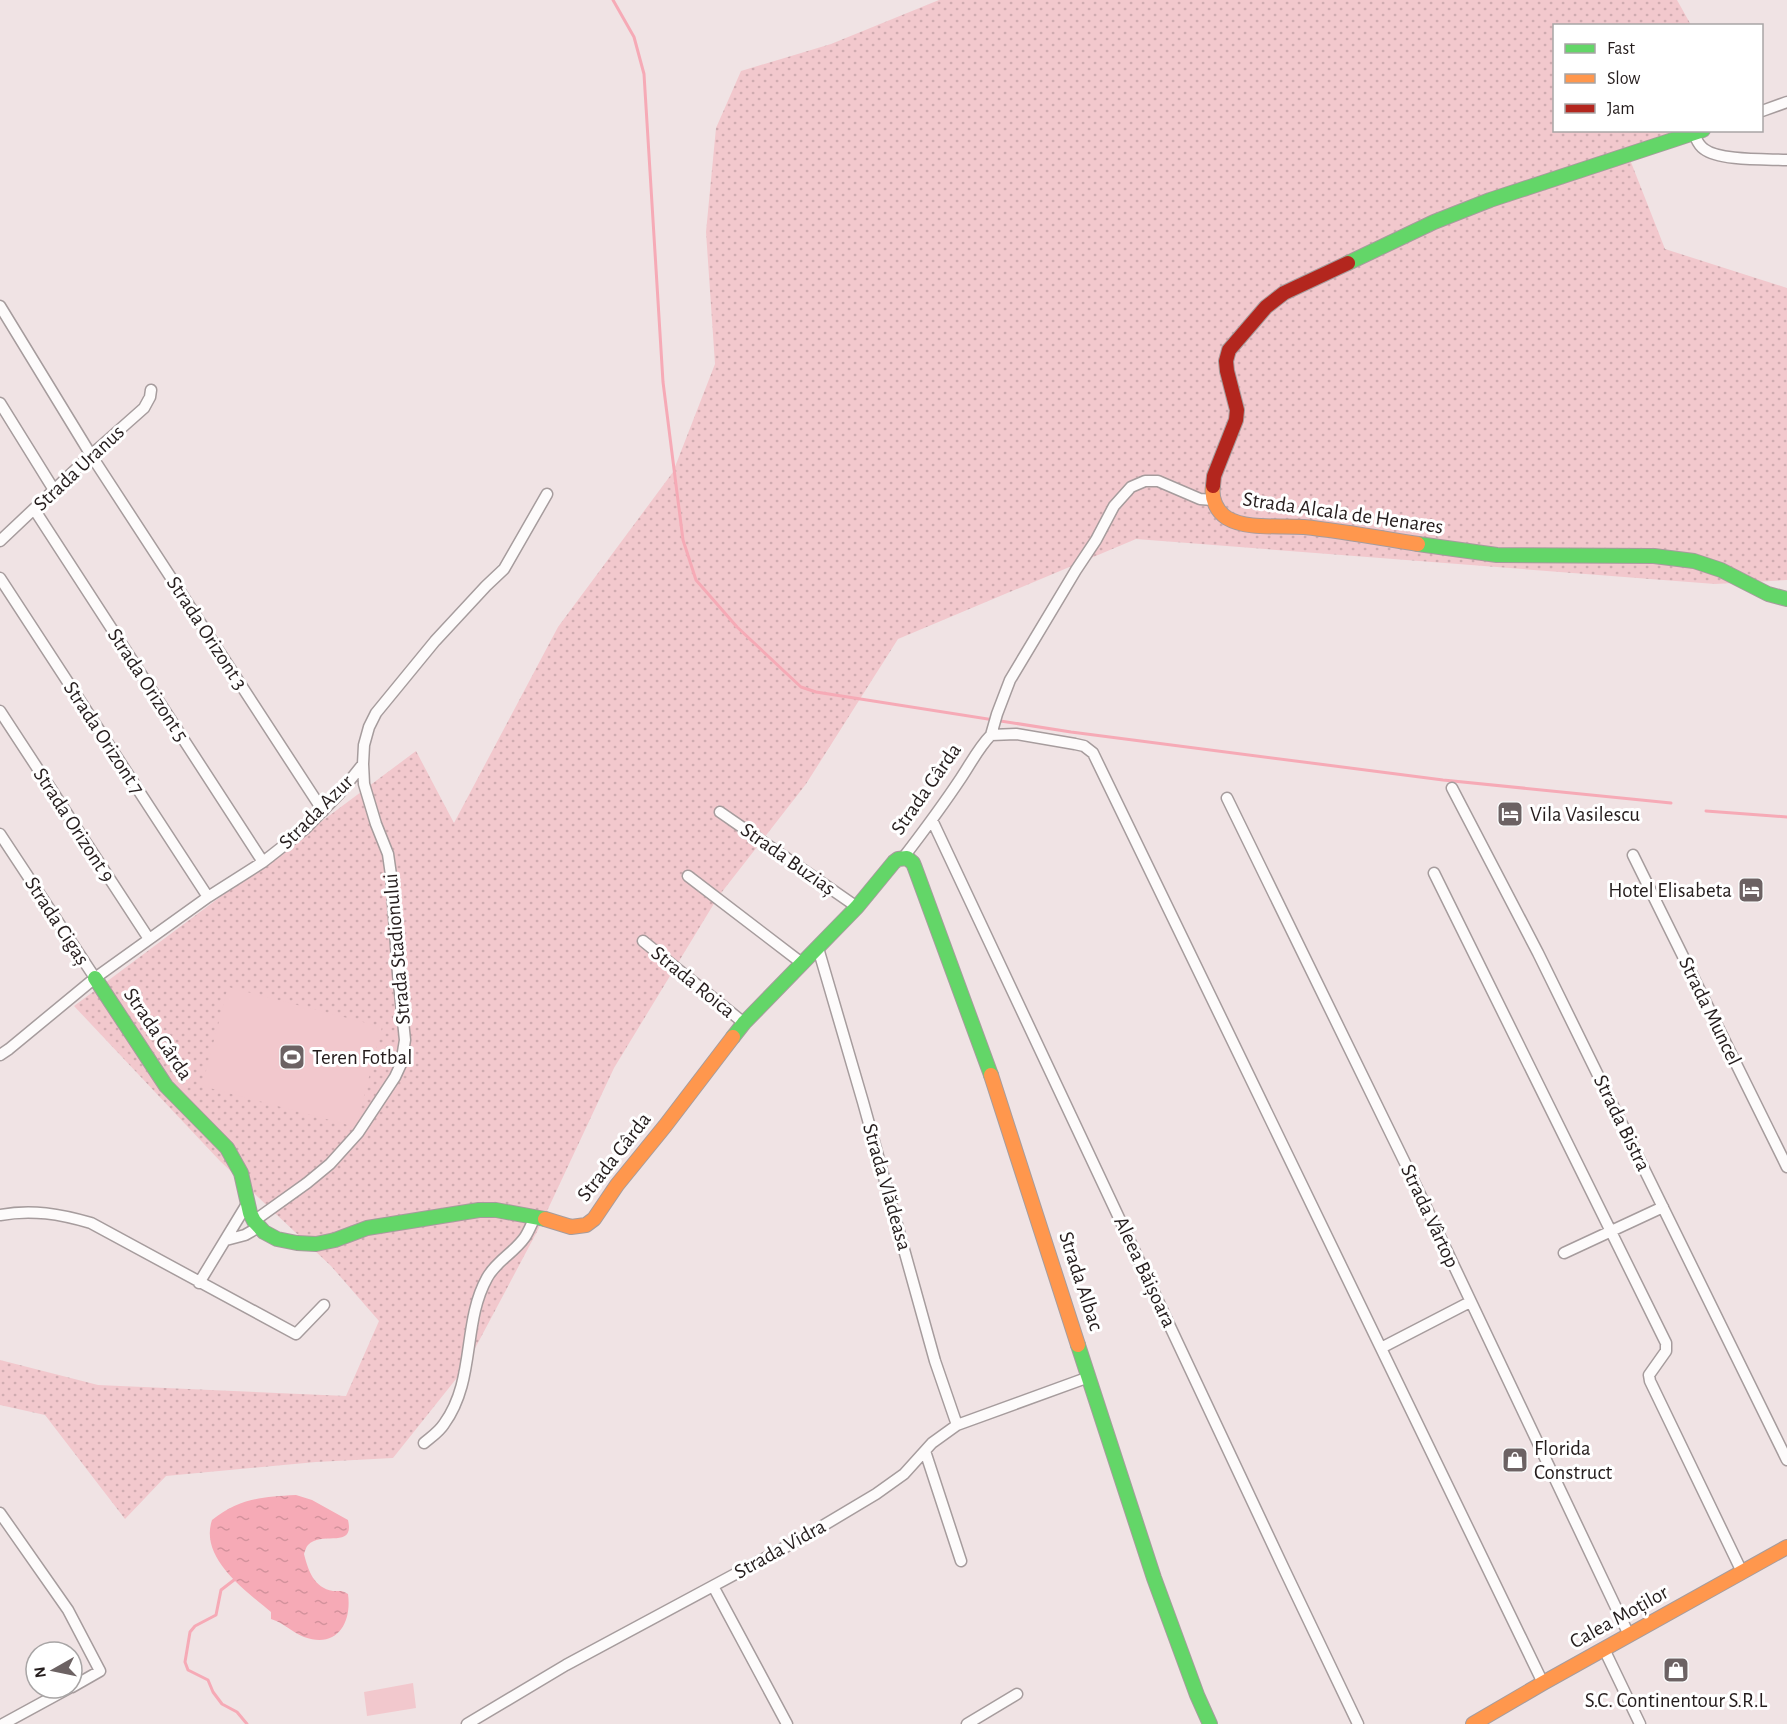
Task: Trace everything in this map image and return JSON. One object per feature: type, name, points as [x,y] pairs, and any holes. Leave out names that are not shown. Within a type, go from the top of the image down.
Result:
[{"type":"street","points":[[1763,110],[1787,102]]},
{"type":"street","points":[[1699,132],[1698,144],[1713,154],[1727,157],[1787,160]]},
{"type":"street","name":"Strada Alcala de Henares","points":[[1699,132],[1490,200],[1434,222],[1284,293],[1266,307],[1229,350],[1226,361],[1237,410],[1236,420],[1214,476],[1213,500],[1216,508],[1225,517],[1240,525],[1304,527],[1497,555],[1654,556],[1694,561],[1721,570],[1768,594],[1787,599]]},
{"type":"street","name":"Strada Orizont 3","points":[[0,306],[91,455],[323,811]]},
{"type":"street","name":"Strada Uranus","points":[[0,541],[144,408],[150,398],[151,390]]},
{"type":"street","points":[[0,403],[54,490]]},
{"type":"street","name":"Strada Gârda","points":[[95,978],[166,1086],[227,1148],[241,1173],[247,1204],[256,1224],[277,1239],[316,1244],[335,1240],[367,1228],[479,1210],[496,1210],[535,1217],[571,1227],[586,1225],[594,1219],[617,1185],[744,1023],[857,906],[883,873],[894,862],[903,858],[932,820],[992,732],[1010,680],[1096,540],[1114,506],[1131,487],[1144,481],[1158,481],[1200,499],[1213,500]]},
{"type":"street","name":"Strada Azur","points":[[0,1055],[95,978],[208,897],[263,862],[305,829],[323,811],[363,764],[364,745],[376,713],[435,641],[504,569],[547,494]]},
{"type":"street","name":"Strada Orizont 5","points":[[34,509],[263,862]]},
{"type":"street","name":"Strada Orizont 7","points":[[0,578],[208,897]]},
{"type":"street","name":"Strada Orizont 9","points":[[0,711],[149,939]]},
{"type":"street","points":[[992,732],[1075,744],[1084,746],[1094,753],[1543,1683]]},
{"type":"street","name":"Strada Stadionului","points":[[226,1240],[245,1235],[330,1164],[358,1133],[401,1064],[405,1040],[391,875],[388,854],[364,784],[363,764]]},
{"type":"street","name":"Strada Bistra","points":[[1452,788],[1538,953],[1787,1460]]},
{"type":"street","name":"Strada Vârtop","points":[[1227,798],[1403,1159],[1629,1635]]},
{"type":"street","name":"Strada Buziaș","points":[[720,812],[857,906]]},
{"type":"street","name":"Aleea Băișoara","points":[[932,820],[1358,1724]]},
{"type":"street","name":"Strada Cigaș","points":[[0,834],[95,978]]},
{"type":"street","name":"Strada Muncel","points":[[1633,855],[1787,1167]]},
{"type":"street","name":"Strada Albac","points":[[903,858],[907,858],[915,868],[989,1069],[1154,1578],[1210,1724]]},
{"type":"street","points":[[1434,873],[1666,1343],[1666,1351],[1649,1375],[1650,1380],[1742,1572]]},
{"type":"street","points":[[688,876],[803,964]]},
{"type":"street","name":"Strada Roica","points":[[643,941],[744,1023]]},
{"type":"street","name":"Strada Vlădeasa","points":[[818,948],[935,1361],[957,1425]]},
{"type":"street","points":[[199,1283],[247,1204]]},
{"type":"street","points":[[1564,1253],[1663,1206]]},
{"type":"street","points":[[0,1215],[38,1212],[63,1215],[91,1223],[296,1334],[324,1305]]},
{"type":"street","points":[[424,1443],[443,1427],[461,1389],[473,1322],[487,1278],[498,1263],[525,1237],[535,1217]]},
{"type":"street","points":[[1381,1348],[1470,1302]]},
{"type":"street","name":"Strada Vidra","points":[[467,1724],[479,1721],[567,1665],[804,1537],[876,1494],[904,1474],[940,1436],[957,1425],[1089,1377]]},
{"type":"street","points":[[925,1451],[961,1561]]},
{"type":"street","points":[[0,1513],[68,1610],[84,1640]]},
{"type":"street","name":"Calea Moților","points":[[1473,1724],[1787,1547]]},
{"type":"street","points":[[713,1586],[787,1724]]},
{"type":"street","points":[[84,1640],[100,1671],[84,1680]]},
{"type":"street","points":[[1604,1649],[1640,1724]]},
{"type":"street","points":[[967,1724],[1017,1694]]},
{"type":"street","points":[[3,1724],[47,1700]]},
{"type":"shaded area","points":[[939,0],[1677,0],[1690,24],[1553,24],[1553,132],[1689,132],[1627,152],[1665,249],[1787,288],[1787,580],[1715,584],[1136,539],[898,639],[806,784],[718,897],[614,1068],[540,1226],[464,1369],[393,1458],[316,1462],[166,1476],[125,1519],[45,1415],[0,1405],[0,1360],[98,1385],[346,1396],[379,1321],[331,1266],[220,1161],[74,1006],[416,751],[454,823],[558,627],[673,472],[715,364],[706,232],[716,128],[741,71],[831,44]]},
{"type":"shaded area","name":"Teren Fotbal","points":[[228,987],[382,1027],[356,1127],[202,1086]]},
{"type":"shaded area","points":[[413,1683],[416,1708],[367,1716],[364,1692]]},
{"type":"water","points":[[296,1495],[312,1500],[348,1520],[347,1534],[342,1537],[314,1541],[307,1546],[304,1554],[310,1572],[321,1586],[348,1594],[349,1605],[345,1624],[340,1631],[325,1639],[316,1640],[304,1637],[271,1619],[271,1612],[227,1572],[212,1547],[210,1534],[212,1520],[222,1513],[252,1500]]},
{"type":"waterway","points":[[613,0],[634,37],[644,74],[663,382],[683,540],[696,580],[737,627],[801,687],[816,692],[1071,732],[1443,780],[1671,803]]},
{"type":"waterway","points":[[1706,811],[1787,817]]},
{"type":"waterway","points":[[234,1580],[221,1590],[216,1615],[195,1626],[190,1632],[185,1662],[188,1670],[208,1680],[222,1704],[237,1712],[247,1724]]},
{"type":"traffic: fast","points":[[1348,263],[1434,222],[1490,200],[1697,132]]},
{"type":"traffic: fast","points":[[1418,544],[1497,555],[1654,556],[1694,561],[1721,570],[1768,594],[1787,599]]},
{"type":"traffic: fast","points":[[733,1037],[857,907],[894,862],[907,858],[915,868],[991,1075]]},
{"type":"traffic: fast","points":[[95,978],[166,1086],[227,1148],[241,1173],[254,1221],[264,1232],[277,1239],[316,1244],[335,1240],[367,1228],[479,1210],[496,1210],[545,1219]]},
{"type":"traffic: fast","points":[[1078,1345],[1154,1578],[1210,1724]]},
{"type":"traffic: slow","points":[[1213,486],[1217,508],[1223,515],[1235,522],[1254,526],[1318,529],[1418,544]]},
{"type":"traffic: slow","points":[[545,1219],[571,1227],[586,1225],[594,1219],[617,1185],[733,1037]]},
{"type":"traffic: slow","points":[[991,1075],[1078,1345]]},
{"type":"traffic: slow","points":[[1473,1724],[1787,1547]]},
{"type":"traffic: jam","points":[[1213,486],[1214,476],[1236,420],[1237,410],[1227,371],[1226,361],[1229,350],[1266,307],[1284,293],[1348,263]]},
{"type":"place","name":"Vila Vasilescu","points":[[1510,814]]},
{"type":"place","name":"Hotel Elisabeta","points":[[1751,890]]},
{"type":"place","name":"Teren Fotbal","points":[[292,1057]]},
{"type":"place","name":"Florida Construct","points":[[1515,1460]]},
{"type":"place","name":"S.C. Continentour S.R.L","points":[[1676,1670]]}]
